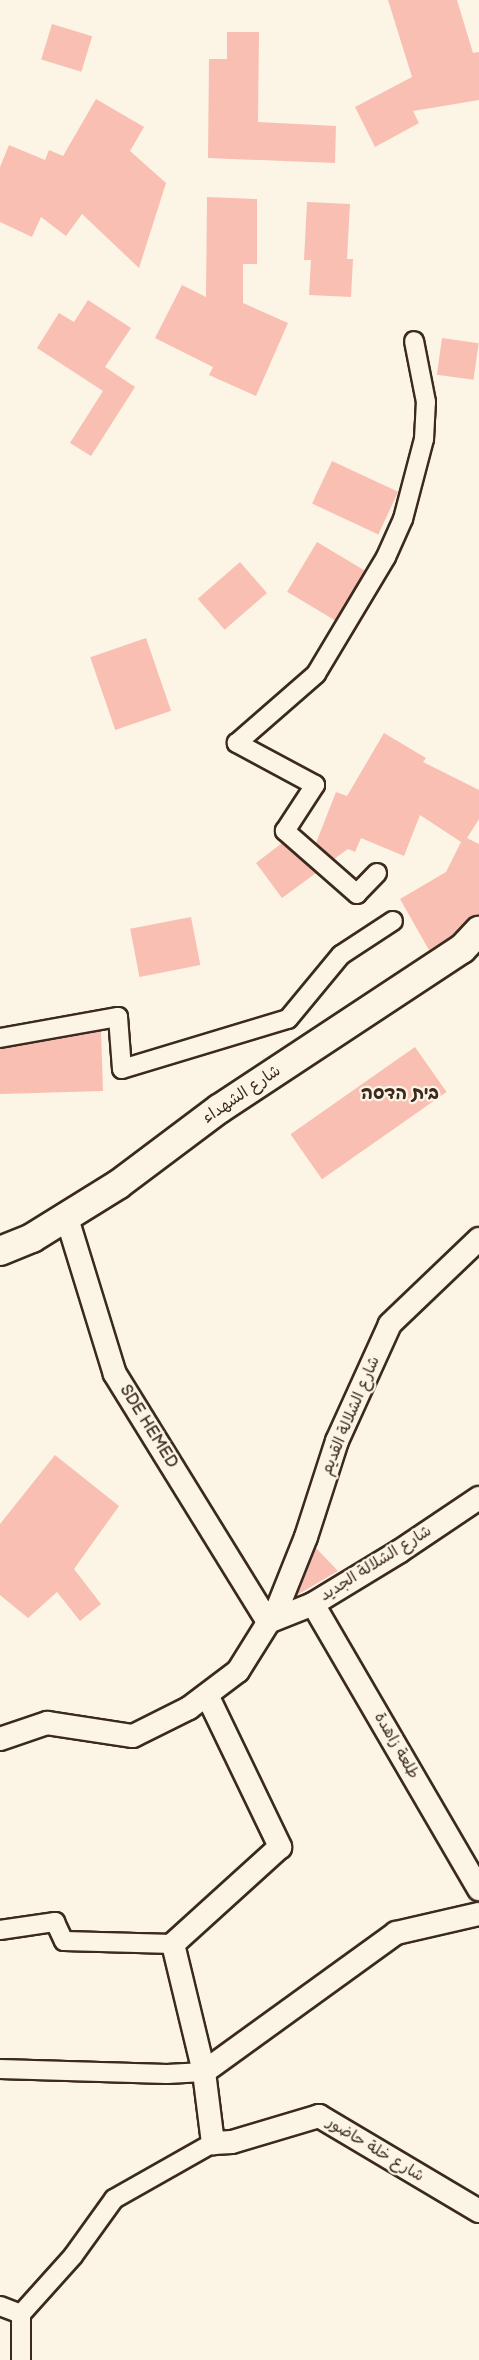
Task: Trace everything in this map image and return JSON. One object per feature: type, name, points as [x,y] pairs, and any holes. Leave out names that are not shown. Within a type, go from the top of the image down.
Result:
[{"type":"street","points":[[377,873],[357,894],[285,831],[315,785],[237,743],[316,674],[386,557],[403,519],[424,439],[426,402],[414,341]]},
{"type":"street","points":[[0,1038],[118,1017],[122,1069],[144,1063],[288,1019],[341,955],[393,921]]},
{"type":"street","name":"شارع الشهداء","points":[[0,1251],[32,1238],[119,1184],[219,1109],[462,949],[479,931]]},
{"type":"street","name":"SDE HEMED","points":[[66,1215],[115,1374],[268,1622]]},
{"type":"street","name":"شارع الشلالة القديم","points":[[0,1739],[47,1723],[133,1736],[189,1708],[238,1671],[278,1607],[306,1537],[337,1441],[390,1324],[479,1239]]},
{"type":"street","name":"شارع الشلالة الجديد","points":[[268,1622],[314,1604],[400,1551],[479,1498]]},
{"type":"street","name":"طلعة زاهدة","points":[[314,1604],[479,1889]]},
{"type":"street","points":[[0,1930],[55,1922],[64,1941],[173,1944],[280,1847],[207,1695]]},
{"type":"street","points":[[0,2069],[167,2074],[204,2072],[396,1933],[479,1914]]},
{"type":"street","points":[[21,2360],[21,2314],[73,2256],[114,2199],[223,2143],[173,1944]]},
{"type":"street","name":"شارع خلة حاضور","points":[[223,2143],[319,2116],[479,2211]]},
{"type":"street","points":[[0,2306],[21,2314]]},
{"type":"building","points":[[388,0],[457,0],[473,53],[479,52],[479,100],[413,111],[419,123],[375,147],[355,107],[412,77]]},
{"type":"building","points":[[52,24],[92,36],[81,72],[41,59]]},
{"type":"building","points":[[227,32],[259,32],[258,122],[336,126],[335,163],[208,158],[209,59],[227,59]]},
{"type":"building","points":[[96,99],[144,127],[130,151],[166,183],[139,268],[82,214],[66,236],[41,217],[32,237],[0,222],[0,167],[9,145],[45,160],[49,150],[63,156]]},
{"type":"building","points":[[207,197],[257,199],[257,264],[243,264],[243,303],[288,323],[256,396],[209,375],[213,367],[155,338],[182,285],[206,297]]},
{"type":"building","points":[[307,202],[350,204],[347,259],[353,259],[351,297],[309,295],[311,260],[304,260]]},
{"type":"building","points":[[88,300],[131,328],[105,367],[135,387],[91,456],[70,443],[103,391],[37,348],[59,313],[74,322]]},
{"type":"building","points":[[442,338],[479,343],[473,380],[437,375]]},
{"type":"building","points":[[332,461],[398,492],[378,534],[312,504]]},
{"type":"building","points":[[317,542],[365,571],[335,621],[287,592]]},
{"type":"building","points":[[240,562],[267,593],[225,630],[198,599]]},
{"type":"building","points":[[146,638],[171,711],[115,730],[90,657]]},
{"type":"building","points":[[384,733],[426,758],[423,762],[479,790],[479,819],[467,838],[479,844],[479,915],[467,919],[451,936],[429,950],[400,899],[446,872],[461,842],[420,815],[404,856],[361,838],[355,852],[348,849],[334,859],[316,843],[336,792],[347,796]]},
{"type":"building","points":[[282,843],[316,873],[282,898],[256,863]]},
{"type":"building","points":[[191,917],[200,965],[139,977],[130,929]]},
{"type":"building","points":[[101,1031],[103,1091],[0,1094],[0,1049]]},
{"type":"building","points":[[415,1047],[447,1092],[322,1179],[290,1134]]},
{"type":"building","points":[[55,1455],[119,1506],[74,1569],[101,1604],[80,1621],[57,1592],[28,1618],[0,1595],[0,1524]]},
{"type":"building","points":[[316,1548],[338,1571],[297,1595]]},
{"type":"district","name":"בית הדסה","points":[[400,1094]]}]
